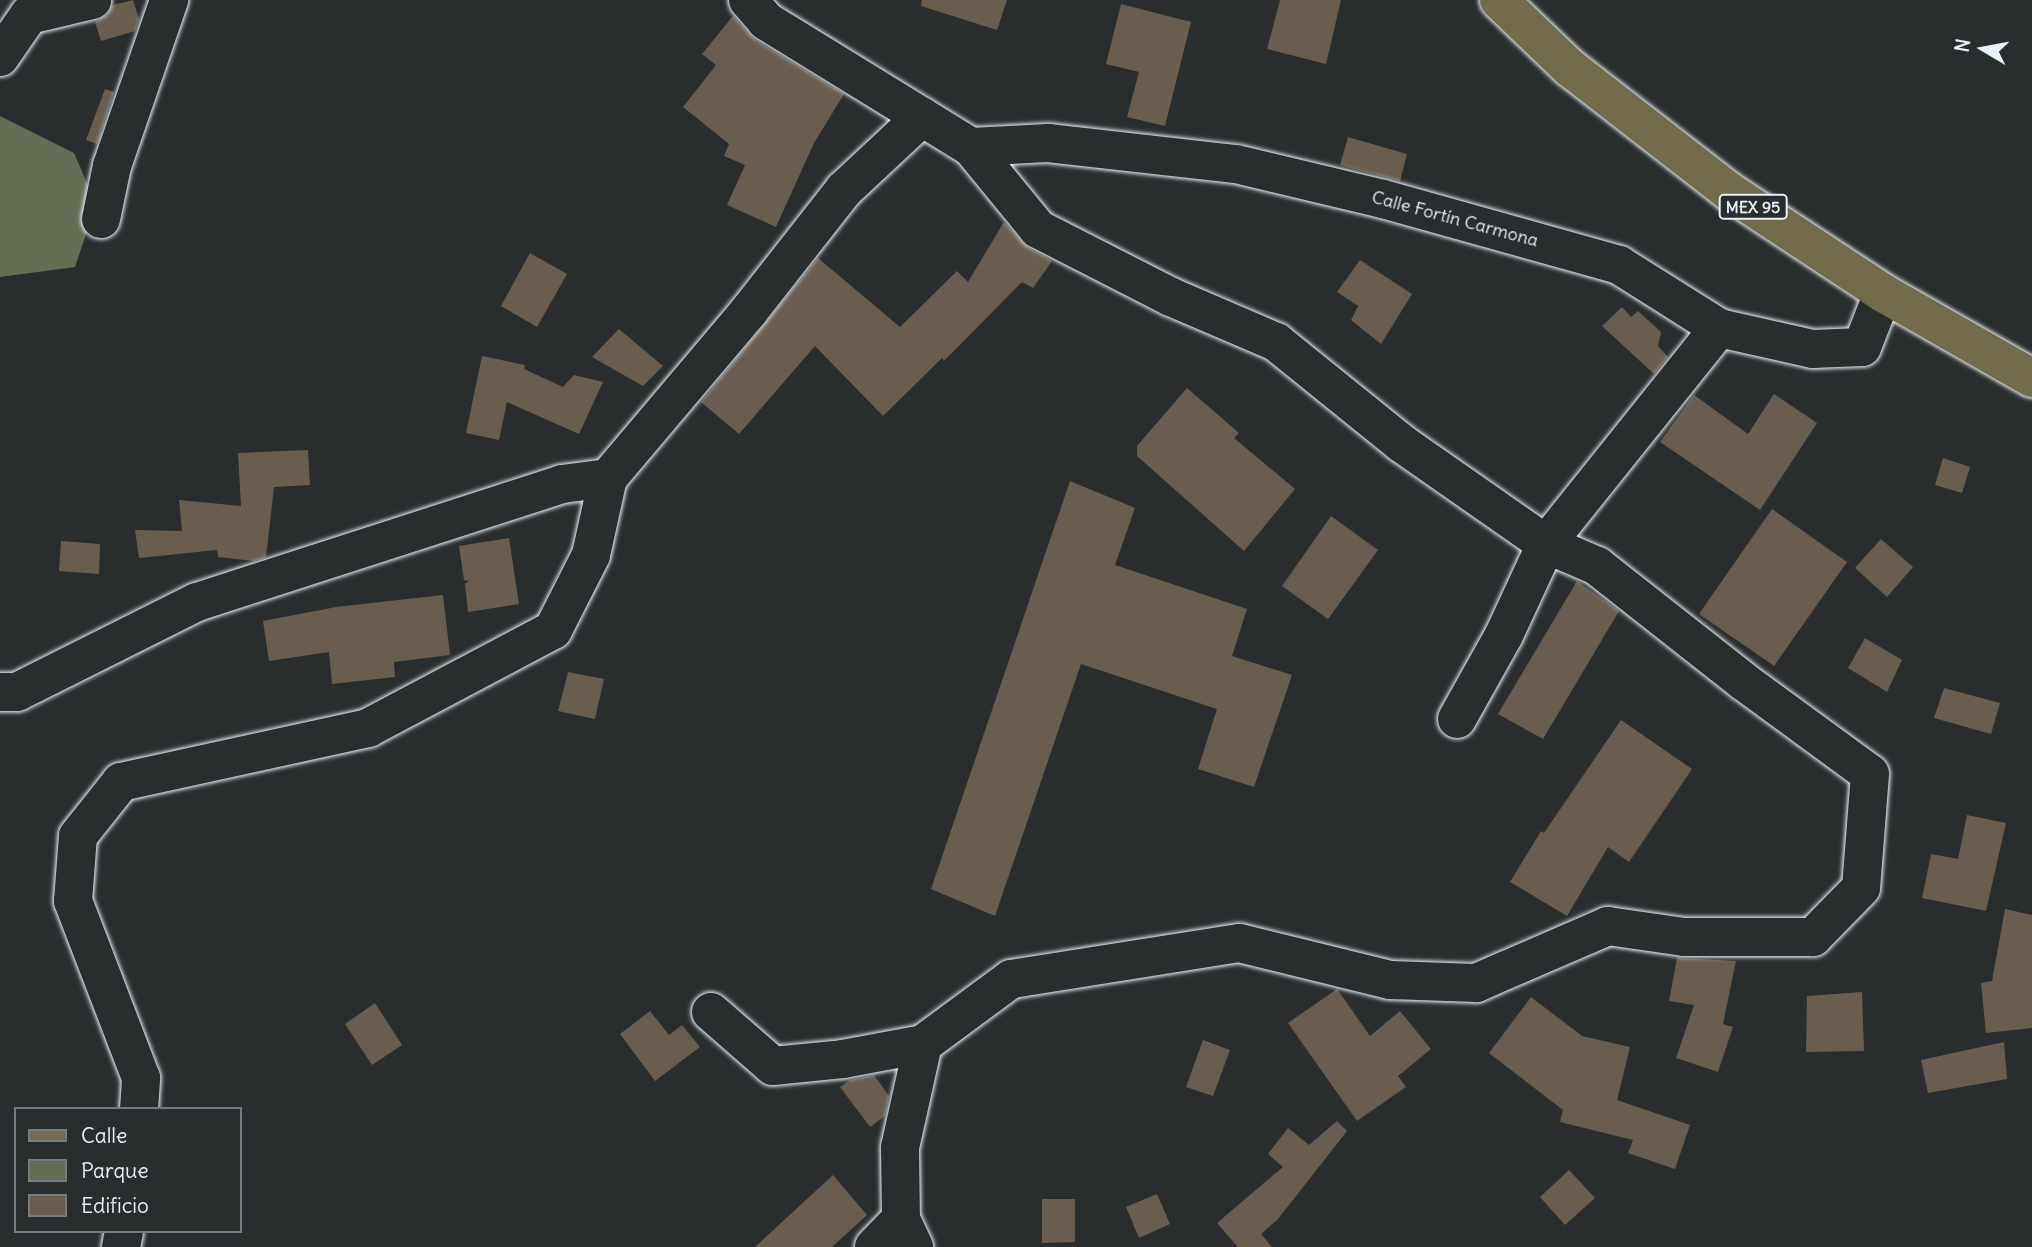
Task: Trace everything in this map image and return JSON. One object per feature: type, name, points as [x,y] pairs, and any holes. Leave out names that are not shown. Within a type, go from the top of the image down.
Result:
[{"type":"main road","name":"MEX 95","points":[[1499,0],[1570,68],[1730,192],[1883,293],[2032,378]]},
{"type":"street","points":[[0,57],[29,15],[92,0]]},
{"type":"street","points":[[101,219],[112,166],[169,0]]},
{"type":"street","points":[[711,1012],[773,1066],[843,1059],[923,1044],[1011,978],[1239,943],[1390,981],[1476,983],[1608,926],[1684,937],[1813,937],[1861,888],[1870,774],[1743,681],[1597,566],[1546,544],[1401,443],[1276,342],[1171,297],[1038,229],[971,147],[766,22],[748,0]]},
{"type":"street","points":[[139,1107],[141,1078],[73,901],[78,836],[121,782],[368,728],[554,630],[591,555],[608,478],[749,311],[844,190],[922,117]]},
{"type":"street","name":"Calle Fortín Carmona","points":[[971,147],[1048,143],[1236,164],[1370,196],[1619,265],[1719,328],[1814,349],[1862,347],[1883,293]]},
{"type":"street","points":[[1457,719],[1504,635],[1546,544],[1719,328]]},
{"type":"street","points":[[0,692],[17,692],[197,602],[562,484],[608,478]]},
{"type":"street","points":[[874,1247],[907,1233],[900,1148],[923,1044]]},
{"type":"green space","points":[[0,116],[74,153],[96,204],[75,267],[0,277]]},
{"type":"building","points":[[133,0],[139,19],[135,31],[101,41],[95,22],[107,15],[113,5]]},
{"type":"building","points":[[922,0],[1007,0],[997,30],[921,6]]},
{"type":"building","points":[[1280,0],[1341,0],[1326,64],[1267,49]]},
{"type":"building","points":[[1121,4],[1191,22],[1165,126],[1127,117],[1139,72],[1106,64]]},
{"type":"building","points":[[733,16],[755,40],[844,94],[814,143],[776,227],[727,205],[745,165],[724,156],[729,144],[683,107],[716,65],[702,54]]},
{"type":"building","points":[[105,89],[114,92],[97,144],[86,140]]},
{"type":"building","points":[[1348,137],[1407,154],[1400,181],[1340,165]]},
{"type":"building","points":[[1004,222],[1028,248],[1052,261],[1033,288],[1022,282],[944,361],[942,358],[883,416],[815,346],[739,434],[701,402],[818,258],[900,327],[957,271],[968,282]]},
{"type":"building","points":[[530,253],[567,274],[537,327],[501,306]]},
{"type":"building","points":[[1360,260],[1412,294],[1381,344],[1351,320],[1358,306],[1337,292]]},
{"type":"building","points":[[1622,307],[1631,317],[1638,311],[1661,332],[1658,346],[1668,357],[1654,374],[1602,326]]},
{"type":"building","points":[[619,329],[663,366],[643,386],[592,357]]},
{"type":"building","points":[[482,356],[525,365],[524,369],[563,387],[574,375],[603,382],[579,434],[507,402],[499,440],[466,433]]},
{"type":"building","points":[[1187,388],[1239,433],[1234,438],[1295,489],[1244,551],[1137,456],[1137,446]]},
{"type":"building","points":[[1774,394],[1817,423],[1760,510],[1660,442],[1694,395],[1748,434]]},
{"type":"building","points":[[308,450],[310,485],[274,487],[266,557],[254,561],[218,557],[217,550],[139,558],[135,530],[182,531],[179,500],[241,506],[238,453]]},
{"type":"building","points":[[1943,458],[1970,467],[1962,493],[1935,485]]},
{"type":"building","points":[[1070,481],[1135,508],[1115,565],[1247,609],[1232,656],[1292,675],[1254,787],[1198,769],[1217,709],[1081,664],[995,916],[931,889]]},
{"type":"building","points":[[1772,509],[1847,562],[1774,666],[1699,614]]},
{"type":"building","points":[[1331,516],[1378,550],[1328,619],[1282,586]]},
{"type":"building","points":[[509,538],[519,604],[468,612],[465,584],[469,581],[464,580],[459,546]]},
{"type":"building","points":[[1881,539],[1913,567],[1887,597],[1855,568]]},
{"type":"building","points":[[61,541],[100,544],[99,574],[59,571]]},
{"type":"building","points":[[1577,581],[1619,611],[1543,739],[1498,714]]},
{"type":"building","points":[[443,595],[450,655],[394,662],[395,677],[332,684],[329,652],[269,661],[263,621],[336,607]]},
{"type":"building","points":[[1865,638],[1902,660],[1887,692],[1848,668]]},
{"type":"building","points":[[568,672],[604,679],[595,719],[558,711]]},
{"type":"building","points":[[1944,688],[2000,703],[1991,734],[1934,718]]},
{"type":"building","points":[[1621,720],[1692,769],[1629,862],[1608,847],[1567,916],[1510,882],[1541,831],[1544,833]]},
{"type":"building","points":[[1967,815],[2006,823],[1986,911],[1922,898],[1931,854],[1958,859]]},
{"type":"building","points":[[2005,909],[2032,915],[2032,1028],[1986,1033],[1981,983],[1992,981]]},
{"type":"building","points":[[1677,958],[1736,961],[1723,1024],[1733,1027],[1718,1072],[1676,1058],[1694,1005],[1669,1001]]},
{"type":"building","points":[[1337,989],[1370,1036],[1400,1011],[1431,1049],[1398,1076],[1406,1087],[1357,1121],[1288,1023]]},
{"type":"building","points":[[1862,992],[1864,1051],[1806,1052],[1807,996]]},
{"type":"building","points":[[1531,997],[1582,1036],[1630,1047],[1617,1100],[1690,1125],[1675,1169],[1628,1153],[1633,1140],[1560,1122],[1563,1110],[1489,1053]]},
{"type":"building","points":[[375,1003],[402,1045],[372,1065],[345,1024]]},
{"type":"building","points":[[650,1011],[669,1035],[682,1025],[700,1047],[655,1081],[620,1034]]},
{"type":"building","points":[[1203,1040],[1230,1050],[1213,1096],[1186,1087]]},
{"type":"building","points":[[2004,1042],[2007,1079],[1928,1093],[1921,1060]]},
{"type":"building","points":[[874,1075],[889,1096],[885,1116],[870,1127],[840,1087],[850,1080]]},
{"type":"building","points":[[1337,1121],[1347,1131],[1278,1219],[1261,1234],[1272,1247],[1238,1247],[1217,1223],[1283,1167],[1268,1154],[1288,1128],[1309,1145]]},
{"type":"building","points":[[1569,1170],[1595,1198],[1565,1225],[1540,1197]]},
{"type":"building","points":[[833,1175],[867,1215],[832,1247],[755,1247]]},
{"type":"building","points":[[1157,1194],[1170,1224],[1139,1238],[1126,1207]]},
{"type":"building","points":[[1042,1199],[1075,1199],[1075,1242],[1042,1243]]}]
